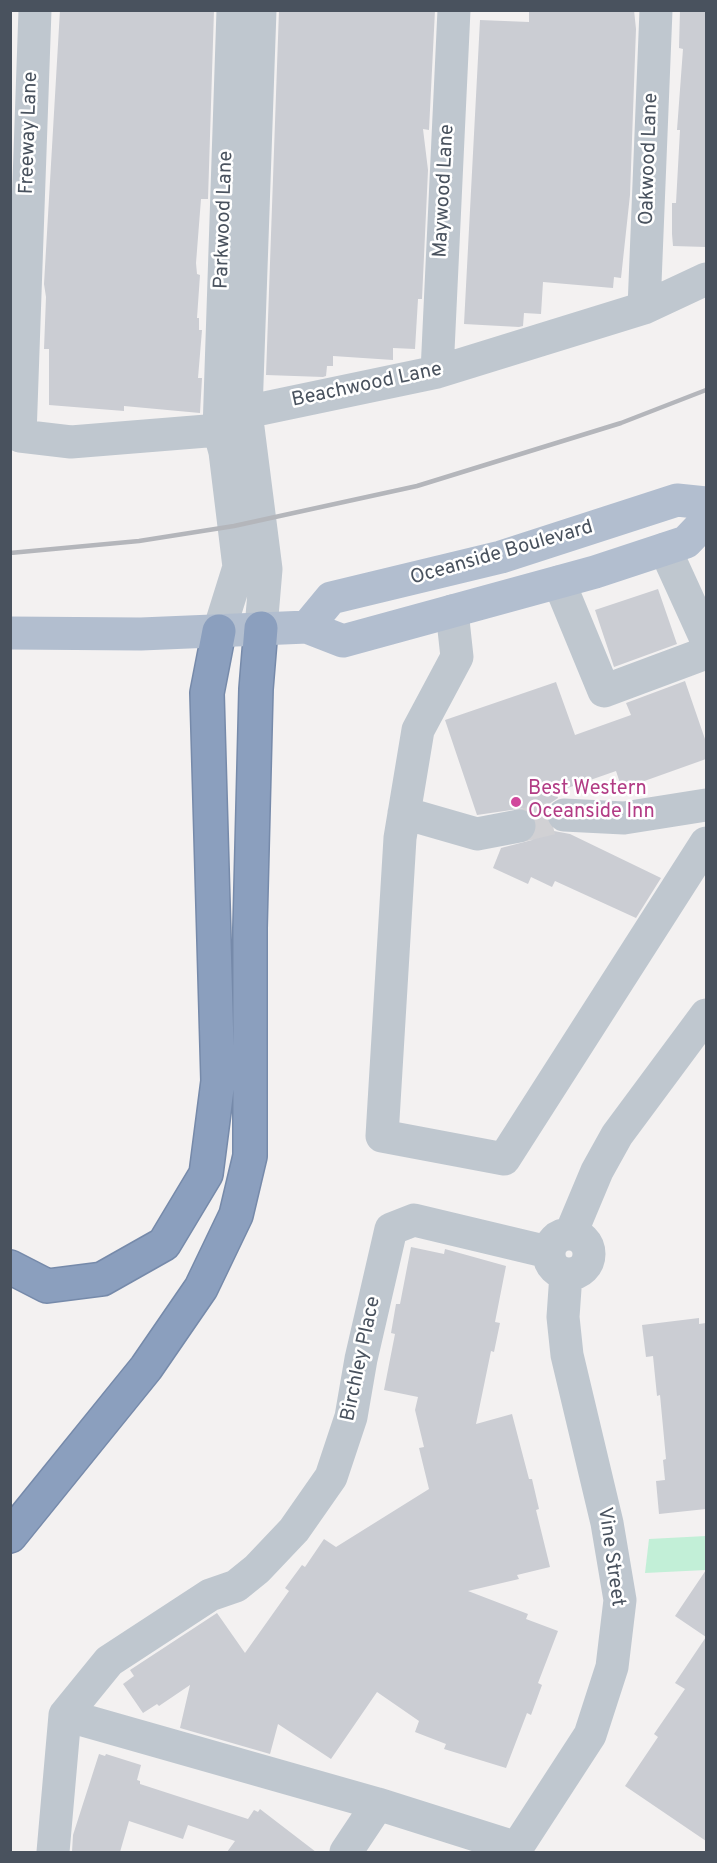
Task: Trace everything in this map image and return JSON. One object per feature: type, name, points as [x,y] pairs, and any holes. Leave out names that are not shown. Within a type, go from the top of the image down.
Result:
[{"type":"highway","points":[[10,1536],[146,1368],[201,1288],[236,1215],[250,1156],[250,928],[256,689],[261,628]]},
{"type":"highway","points":[[10,1267],[47,1286],[102,1279],[164,1244],[206,1174],[218,1081],[207,693],[219,631]]},
{"type":"main road","name":"Oceanside Boulevard","points":[[308,627],[331,598],[519,552],[677,500],[706,503]]},
{"type":"main road","name":"Oceanside Boulevard","points":[[10,633],[219,631],[308,627],[343,641],[559,582],[665,549],[686,542],[706,521]]},
{"type":"street","name":"Freeway Lane","points":[[20,436],[35,10]]},
{"type":"street","name":"Parkwood Lane","points":[[219,631],[239,567],[225,452],[219,430],[233,10]]},
{"type":"street","name":"Parkwood Lane","points":[[260,10],[246,412],[266,569],[261,628]]},
{"type":"street","name":"Maywood Lane","points":[[437,372],[454,10]]},
{"type":"street","name":"Oakwood Lane","points":[[644,308],[656,10]]},
{"type":"street","name":"Beachwood Lane","points":[[20,436],[71,442],[219,430],[246,412],[437,372],[644,308],[706,279]]},
{"type":"street","points":[[665,549],[706,639]]},
{"type":"street","points":[[559,582],[604,691],[706,652]]},
{"type":"street","points":[[452,611],[457,657],[418,730],[400,838],[382,1136],[504,1159],[706,843]]},
{"type":"street","points":[[564,815],[624,818],[706,805]]},
{"type":"street","points":[[404,813],[477,834],[519,826]]},
{"type":"street","name":"Vine Street","points":[[515,1850],[590,1735],[612,1667],[620,1600],[607,1523],[567,1355],[563,1317],[562,1253],[597,1171],[617,1135],[706,1015]]},
{"type":"street","name":"Birchley Place","points":[[65,1714],[109,1660],[210,1595],[236,1586],[256,1569],[294,1530],[331,1477],[351,1417],[361,1359],[391,1229],[414,1220],[562,1253]]},
{"type":"street","points":[[53,1852],[65,1714],[378,1804],[515,1850]]},
{"type":"street","points":[[346,1852],[378,1804]]},
{"type":"green space","points":[[706,1536],[706,1570],[645,1573],[649,1539]]},
{"type":"building","points":[[60,10],[214,10],[208,199],[201,199],[196,263],[197,274],[200,275],[197,318],[199,318],[199,330],[202,330],[198,378],[202,378],[200,413],[124,406],[124,411],[49,405],[49,349],[44,349],[46,297],[44,284]]},
{"type":"building","points":[[279,10],[435,10],[429,130],[423,129],[428,170],[422,299],[418,299],[415,349],[393,348],[393,360],[333,356],[333,366],[327,366],[326,376],[323,377],[266,375]]},
{"type":"building","points":[[529,10],[634,10],[636,29],[630,195],[621,278],[614,277],[613,288],[543,282],[541,314],[524,313],[523,326],[464,324],[480,20],[529,22]]},
{"type":"building","points":[[680,10],[706,10],[706,247],[673,246],[672,203],[676,203],[680,130],[677,130],[683,49],[679,48]]},
{"type":"building","points":[[658,589],[677,644],[614,667],[595,610]]},
{"type":"building","name":"Best Western Oceanside Inn","points":[[685,681],[706,742],[706,759],[622,789],[616,771],[556,792],[558,798],[549,804],[545,813],[547,823],[554,831],[570,834],[661,878],[636,918],[555,881],[552,887],[531,877],[528,884],[493,868],[501,848],[532,840],[537,832],[537,822],[533,813],[525,808],[477,815],[445,720],[556,682],[575,735],[631,715],[626,703]]},
{"type":"building","points":[[411,1247],[444,1254],[445,1249],[506,1266],[495,1322],[500,1323],[494,1352],[491,1351],[476,1424],[512,1414],[529,1479],[532,1479],[539,1509],[536,1510],[550,1567],[517,1575],[519,1579],[468,1591],[528,1614],[526,1619],[558,1631],[538,1683],[542,1685],[531,1715],[527,1713],[506,1768],[444,1749],[446,1744],[415,1732],[419,1721],[377,1692],[331,1759],[278,1724],[270,1754],[180,1728],[190,1685],[159,1706],[157,1704],[143,1713],[123,1684],[134,1676],[130,1670],[217,1613],[245,1653],[289,1591],[285,1588],[302,1565],[305,1567],[324,1539],[336,1547],[429,1489],[419,1448],[424,1447],[415,1410],[418,1397],[384,1390],[395,1334],[391,1333],[396,1304],[400,1304]]},
{"type":"building","points":[[699,1318],[699,1324],[706,1323],[706,1509],[659,1514],[656,1481],[665,1480],[663,1460],[666,1459],[660,1395],[657,1396],[653,1356],[646,1357],[642,1325]]},
{"type":"building","points":[[706,1570],[706,1637],[675,1616]]},
{"type":"building","points":[[706,1637],[706,1841],[625,1786],[658,1737],[654,1734],[685,1689],[675,1683]]},
{"type":"building","points":[[99,1754],[141,1765],[137,1780],[140,1784],[248,1819],[254,1810],[258,1812],[260,1809],[316,1852],[227,1852],[235,1841],[188,1825],[183,1839],[129,1821],[120,1852],[72,1852],[73,1835]]},
{"type":"tunnel","points":[[519,826],[564,815]]},
{"type":"railway","points":[[10,553],[139,541],[234,526],[417,486],[621,423],[706,390]]},
{"type":"place","name":"Best Western Oceanside Inn","points":[[516,802]]}]
